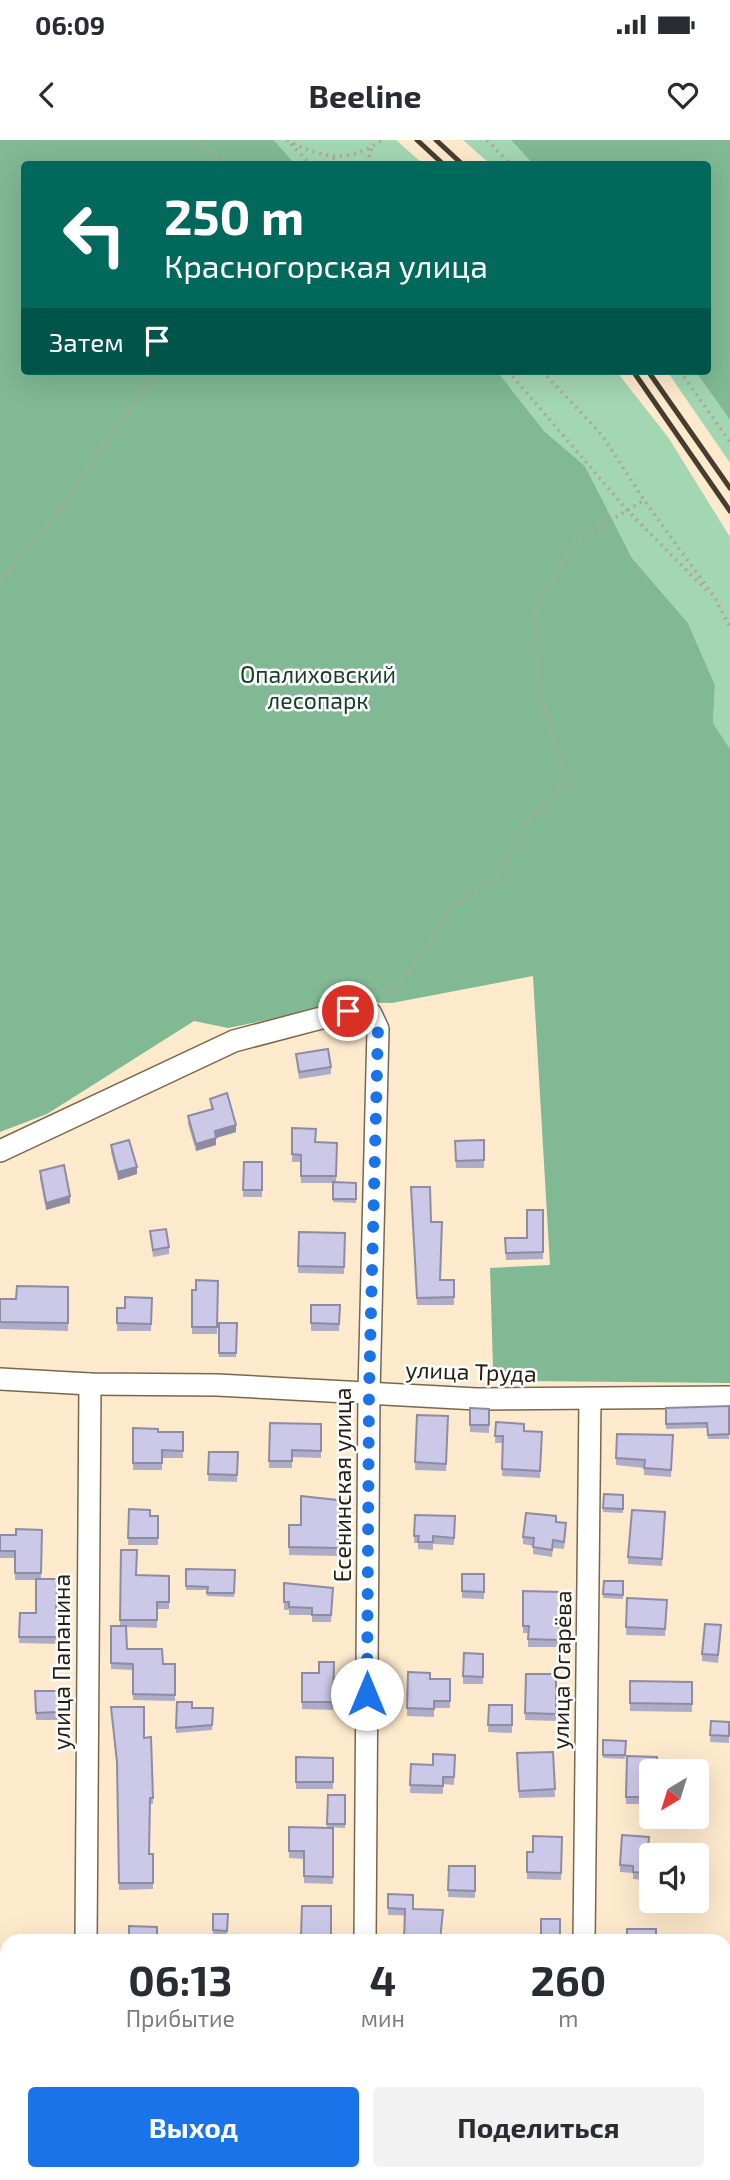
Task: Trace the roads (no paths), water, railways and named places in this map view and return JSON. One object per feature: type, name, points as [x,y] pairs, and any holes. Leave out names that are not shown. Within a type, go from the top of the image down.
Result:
[{"type":"street","name":"Есенинская улица","points":[[0,1151],[234,1041],[348,1011],[375,1021],[365,1934]]},
{"type":"street","name":"улица Труда","points":[[0,1379],[90,1384],[217,1385],[477,1399],[730,1397]]},
{"type":"street","name":"улица Папанина","points":[[86,1934],[90,1384]]},
{"type":"street","name":"улица Огарёва","points":[[584,1934],[590,1400]]},
{"type":"railway","points":[[417,140],[440,161]]},
{"type":"railway","points":[[436,140],[459,161]]},
{"type":"railway","points":[[636,375],[730,511]]},
{"type":"railway","points":[[651,375],[730,488]]},
{"type":"park label","name":"Опалиховский лесопарк","points":[[318,687]]}]
